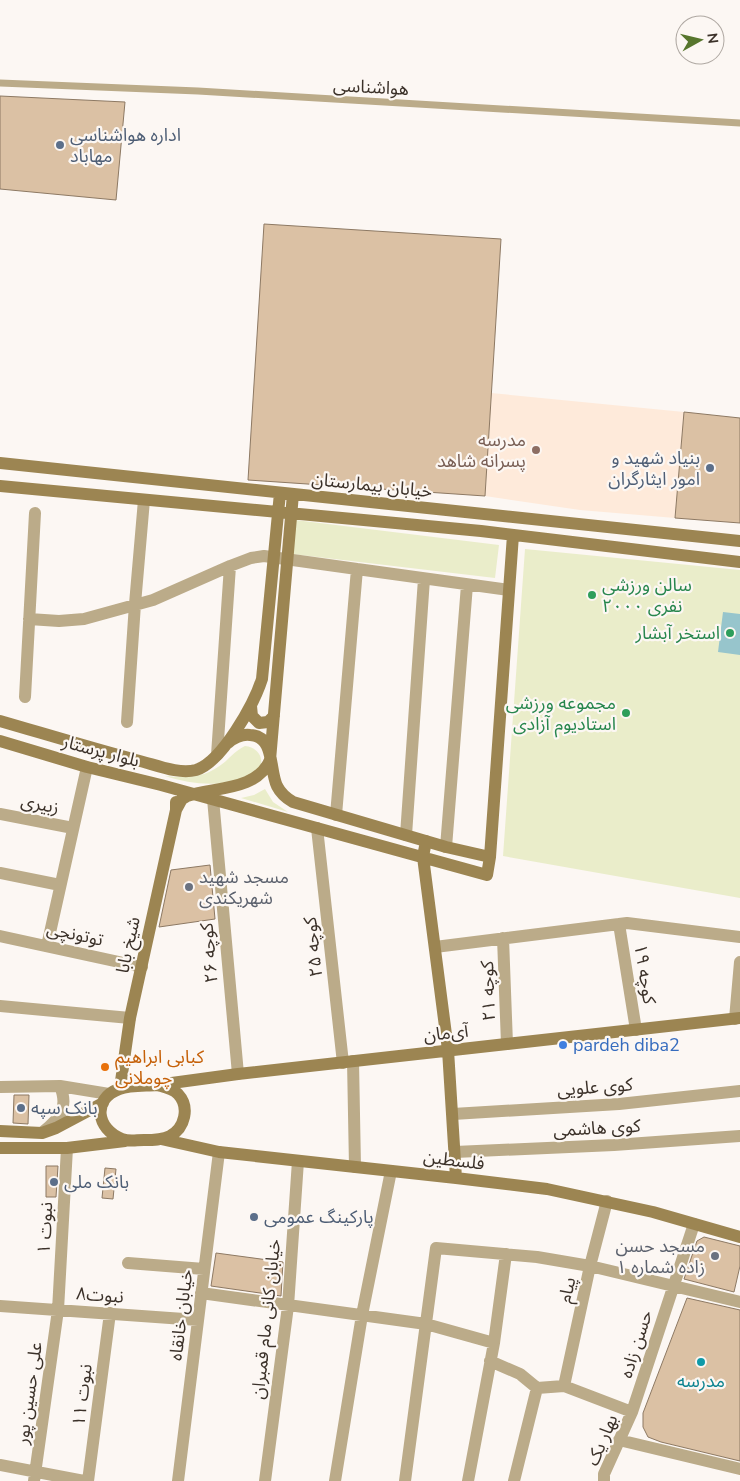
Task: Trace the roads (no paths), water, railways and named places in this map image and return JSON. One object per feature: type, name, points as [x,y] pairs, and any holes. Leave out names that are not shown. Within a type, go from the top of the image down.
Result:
[{"type":"street","points":[[4,464],[2,486],[513,535],[740,562]]},
{"type":"street","name":"خیابان بیمارستان","points":[[4,464],[740,541]]},
{"type":"street","points":[[176,810],[182,800],[194,794],[249,781],[262,774],[270,760],[274,716],[281,558],[287,494]]},
{"type":"street","points":[[127,722],[144,500]]},
{"type":"street","points":[[25,697],[35,513]]},
{"type":"street","points":[[635,550],[637,530]]},
{"type":"street","points":[[226,744],[239,736],[255,735],[262,739],[267,745],[276,785],[284,796],[294,802],[446,847],[490,857],[513,535]]},
{"type":"street","points":[[29,619],[59,621],[84,618],[153,600],[230,566],[251,558],[264,556],[509,590]]},
{"type":"street","points":[[0,721],[96,749],[184,771],[196,770],[207,764],[226,744],[251,706],[262,679],[281,558]]},
{"type":"street","points":[[217,755],[230,566]]},
{"type":"street","points":[[336,815],[357,569]]},
{"type":"street","points":[[406,835],[424,579]]},
{"type":"street","points":[[446,847],[467,585]]},
{"type":"street","points":[[251,706],[252,716],[259,723],[268,722],[274,716]]},
{"type":"street","name":"بلوار پرستار","points":[[0,741],[87,767],[213,799],[487,875],[490,857]]},
{"type":"street","points":[[47,946],[87,767]]},
{"type":"street","points":[[161,785],[173,794],[176,810]]},
{"type":"street","name":"کوچه ۲۶","points":[[213,799],[238,1074]]},
{"type":"street","name":"شیخ بابا","points":[[111,1095],[142,967],[176,810]]},
{"type":"street","name":"زبیری","points":[[0,814],[73,828]]},
{"type":"street","name":"کوچه ۲۵","points":[[317,828],[348,1062],[354,1167]]},
{"type":"street","points":[[426,841],[423,857],[448,1050],[456,1178]]},
{"type":"street","points":[[0,873],[60,885]]},
{"type":"street","points":[[435,947],[626,923],[740,937]]},
{"type":"street","name":"کوچه ۱۹","points":[[619,924],[636,1030]]},
{"type":"street","name":"توتونچی","points":[[0,936],[142,967]]},
{"type":"street","name":"کوچه ۲۱","points":[[504,938],[507,1044]]},
{"type":"street","points":[[737,1019],[740,962]]},
{"type":"street","points":[[0,1006],[130,1018]]},
{"type":"street","name":"آی‌مان","points":[[157,1085],[448,1050],[737,1019]]},
{"type":"street","points":[[0,1131],[42,1132],[56,1128],[111,1095],[157,1085],[178,1094],[183,1101],[185,1111],[179,1130],[171,1136],[161,1139],[67,1148],[0,1148]]},
{"type":"street","points":[[0,1087],[60,1086],[111,1095]]},
{"type":"street","points":[[42,1132],[58,1117],[65,1103],[60,1086]]},
{"type":"street","name":"کوی علویی","points":[[453,1114],[619,1104],[740,1091]]},
{"type":"street","points":[[111,1095],[100,1113],[102,1123],[107,1131],[126,1141]]},
{"type":"street","name":"کوی هاشمی","points":[[455,1152],[614,1145],[740,1136]]},
{"type":"street","name":"فلسطین","points":[[161,1139],[219,1152],[547,1189],[653,1212],[740,1237]]},
{"type":"street","name":"نبوت ۱","points":[[58,1310],[67,1148]]},
{"type":"street","name":"خیابان خانقاه","points":[[178,1481],[219,1152]]},
{"type":"street","name":"خیابان کانی مام قمبران","points":[[265,1481],[288,1306],[298,1161]]},
{"type":"street","points":[[335,1481],[362,1316],[391,1171]]},
{"type":"street","name":"پیام","points":[[564,1386],[590,1266],[607,1201]]},
{"type":"street","name":"حسن زاده","points":[[632,1412],[694,1224]]},
{"type":"street","points":[[405,1481],[436,1248],[506,1254],[590,1266],[740,1302]]},
{"type":"street","points":[[468,1481],[494,1343],[506,1254]]},
{"type":"street","points":[[128,1263],[204,1269]]},
{"type":"street","points":[[201,1293],[426,1324],[494,1343]]},
{"type":"street","name":"نبوت۸","points":[[0,1306],[198,1320]]},
{"type":"street","name":"علی حسین پور","points":[[34,1476],[58,1310]]},
{"type":"street","name":"نبوت ۱۱","points":[[88,1481],[110,1314]]},
{"type":"street","points":[[490,1361],[520,1374],[537,1388],[564,1386],[632,1412]]},
{"type":"street","points":[[514,1481],[537,1388]]},
{"type":"street","name":"بهار یک","points":[[604,1481],[604,1474],[632,1412]]},
{"type":"street","points":[[620,1440],[740,1469]]},
{"type":"street","points":[[0,1465],[34,1476],[84,1481]]},
{"type":"lane","name":"هواشناسی","points":[[0,83],[198,91],[740,123]]},
{"type":"water","name":"استخر آبشار","points":[[723,612],[740,614],[740,655],[718,652]]},
{"type":"place","name":"اداره هواشناسی مهاباد","points":[[60,145]]},
{"type":"place","name":"مدرسه پسرانه شاهد","points":[[536,450]]},
{"type":"place","name":"بنیاد شهید و امور ایثارگران","points":[[710,468]]},
{"type":"place","name":"سالن ورزشی ۲۰۰۰ نفری","points":[[592,595]]},
{"type":"place","name":"استخر آبشار","points":[[730,633]]},
{"type":"place","name":"مجموعه ورزشی استادیوم آزادی","points":[[626,713]]},
{"type":"place","name":"مسجد شهید شهریکندی","points":[[189,887]]},
{"type":"place","name":"pardeh diba2","points":[[563,1045]]},
{"type":"place","name":"کبابی ابراهیم چوملانی","points":[[105,1067]]},
{"type":"place","name":"بانک سپه","points":[[21,1108]]},
{"type":"place","name":"بانک ملی","points":[[54,1182]]},
{"type":"place","name":"پارکینگ عمومی","points":[[254,1217]]},
{"type":"place","name":"مسجد حسن زاده شماره ۱","points":[[715,1256]]},
{"type":"place","name":"مدرسه","points":[[701,1362]]}]
